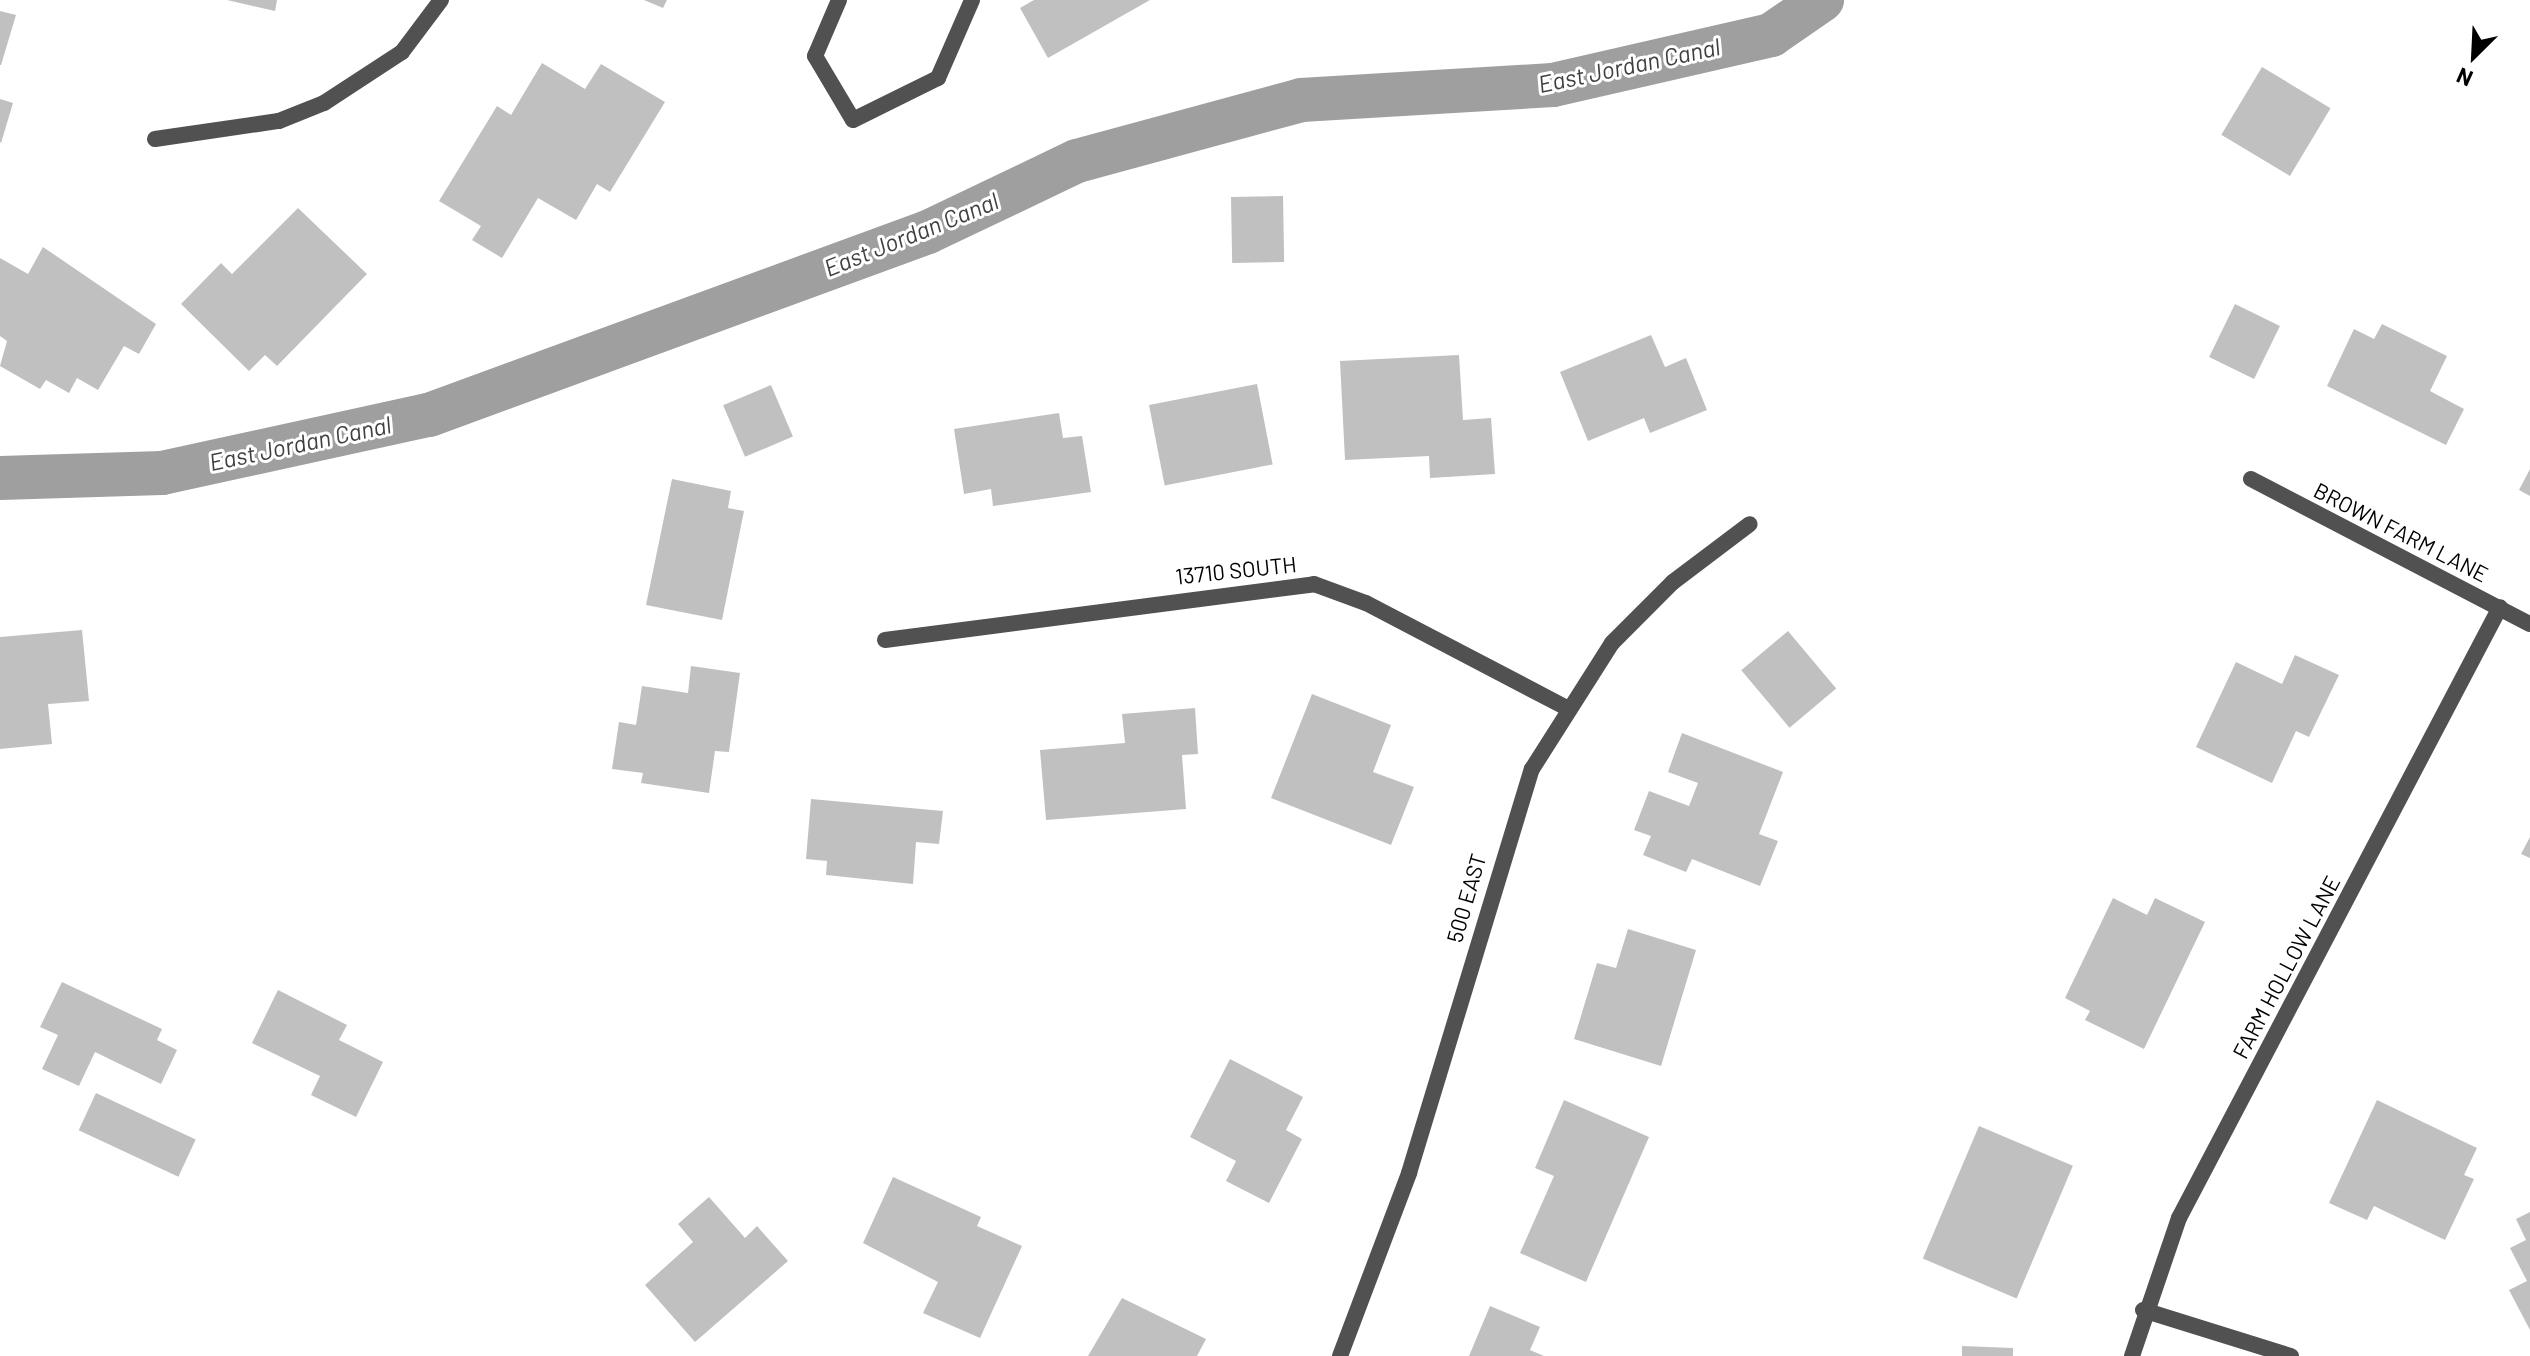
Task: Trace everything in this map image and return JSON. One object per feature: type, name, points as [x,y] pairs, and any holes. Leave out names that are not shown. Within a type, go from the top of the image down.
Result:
[{"type":"street","points":[[155,139],[279,121],[324,103],[402,52],[441,0]]},
{"type":"street","points":[[839,0],[815,56],[853,120],[938,78],[972,0]]},
{"type":"street","name":"BROWN FARM LANE","points":[[2251,479],[2530,624]]},
{"type":"street","name":"500 EAST","points":[[1340,1356],[1409,1173],[1519,802],[1565,707],[1641,612],[1750,524]]},
{"type":"street","name":"13710 SOUTH","points":[[885,640],[1314,584],[1366,603],[1565,707]]},
{"type":"street","name":"FARM HOLLOW LANE","points":[[2132,1356],[2143,1310],[2179,1218],[2500,607]]},
{"type":"street","points":[[2143,1310],[2291,1356]]},
{"type":"building","points":[[227,0],[277,0],[275,11]]},
{"type":"building","points":[[644,0],[667,0],[663,8]]},
{"type":"building","points":[[1034,0],[1150,0],[1048,58],[1020,8]]},
{"type":"building","points":[[0,11],[16,15],[1,65],[0,65]]},
{"type":"building","points":[[542,63],[585,89],[601,64],[665,102],[610,192],[597,184],[576,220],[538,198],[502,258],[472,240],[481,226],[439,201],[497,106],[511,115]]},
{"type":"building","points":[[2262,67],[2331,108],[2290,176],[2221,135]]},
{"type":"building","points":[[0,99],[13,103],[1,143],[0,142]]},
{"type":"building","points":[[1283,196],[1284,262],[1232,263],[1231,197]]},
{"type":"building","points":[[298,208],[367,274],[277,366],[265,355],[249,371],[181,304],[221,263],[232,274]]},
{"type":"building","points":[[43,247],[156,324],[139,354],[124,346],[98,390],[77,378],[69,393],[46,380],[40,389],[0,366],[7,341],[0,336],[0,258],[28,274]]},
{"type":"building","points":[[2235,304],[2280,326],[2254,379],[2209,357]]},
{"type":"building","points":[[2382,324],[2447,356],[2430,391],[2464,409],[2446,445],[2327,386],[2354,329],[2374,339]]},
{"type":"building","points":[[1651,335],[1665,367],[1686,358],[1707,410],[1650,433],[1644,418],[1588,441],[1560,372]]},
{"type":"building","points":[[1459,355],[1463,420],[1491,418],[1495,474],[1430,478],[1429,456],[1345,460],[1340,361]]},
{"type":"building","points":[[1257,384],[1273,464],[1165,485],[1149,405]]},
{"type":"building","points":[[771,385],[793,437],[745,457],[723,405]]},
{"type":"building","points":[[1059,413],[1063,438],[1082,436],[1091,492],[993,506],[991,489],[964,494],[954,429]]},
{"type":"building","points":[[2530,469],[2530,496],[2519,490]]},
{"type":"building","points":[[672,479],[731,491],[728,508],[744,511],[722,620],[646,605]]},
{"type":"building","points":[[82,630],[89,701],[48,704],[52,744],[0,749],[0,637]]},
{"type":"building","points":[[1788,631],[1836,688],[1789,728],[1741,670]]},
{"type":"building","points":[[2295,655],[2339,675],[2309,737],[2296,731],[2272,783],[2196,747],[2236,662],[2282,684]]},
{"type":"building","points":[[691,666],[740,673],[729,752],[715,751],[709,793],[641,783],[643,773],[612,769],[619,722],[636,725],[642,686],[688,693]]},
{"type":"building","points":[[1312,694],[1391,725],[1373,772],[1414,787],[1391,845],[1271,798]]},
{"type":"building","points":[[1195,708],[1198,754],[1182,755],[1186,809],[1046,820],[1040,750],[1125,743],[1122,714]]},
{"type":"building","points":[[1682,733],[1783,772],[1759,834],[1778,841],[1760,886],[1692,859],[1686,872],[1643,855],[1651,836],[1634,830],[1649,791],[1689,806],[1698,783],[1668,772]]},
{"type":"building","points":[[811,799],[943,811],[939,844],[916,842],[913,884],[826,875],[827,861],[806,859]]},
{"type":"building","points":[[2530,837],[2530,858],[2521,854]]},
{"type":"building","points":[[2113,898],[2147,915],[2155,898],[2205,922],[2144,1049],[2085,1020],[2090,1011],[2065,998]]},
{"type":"building","points":[[1628,929],[1696,950],[1661,1066],[1574,1039],[1597,963],[1616,968]]},
{"type":"building","points":[[62,982],[162,1029],[157,1040],[177,1050],[161,1084],[95,1052],[79,1086],[42,1069],[58,1035],[40,1027]]},
{"type":"building","points":[[278,990],[347,1025],[339,1040],[383,1062],[356,1117],[311,1095],[320,1076],[252,1043]]},
{"type":"building","points":[[1230,1059],[1303,1097],[1286,1130],[1302,1139],[1269,1203],[1226,1181],[1236,1161],[1190,1137]]},
{"type":"building","points":[[96,1093],[196,1139],[178,1177],[79,1130]]},
{"type":"building","points":[[1564,1100],[1649,1137],[1586,1282],[1520,1253],[1554,1176],[1535,1168]]},
{"type":"building","points":[[2377,1100],[2477,1148],[2464,1175],[2474,1179],[2445,1240],[2374,1206],[2367,1220],[2329,1203]]},
{"type":"building","points":[[1979,1126],[2073,1166],[2017,1298],[1923,1259]]},
{"type":"building","points":[[893,1177],[981,1217],[977,1226],[1022,1246],[980,1338],[923,1313],[938,1282],[863,1243]]},
{"type":"building","points":[[709,1197],[745,1238],[757,1226],[788,1261],[695,1342],[645,1285],[693,1242],[678,1224]]},
{"type":"building","points":[[2530,1212],[2530,1330],[2509,1290],[2527,1281],[2510,1248],[2526,1240],[2516,1219]]},
{"type":"building","points":[[1122,1298],[1206,1339],[1197,1356],[1088,1356]]},
{"type":"building","points":[[1490,1306],[1540,1327],[1530,1350],[1544,1356],[1469,1356]]},
{"type":"building","points":[[1962,1346],[2013,1348],[2013,1356],[1962,1356]]},
{"type":"waterway","name":"East Jordan Canal","points":[[0,478],[162,473],[429,415],[928,232],[1077,161],[1301,100],[1553,85],[1771,35],[1822,0]]}]
